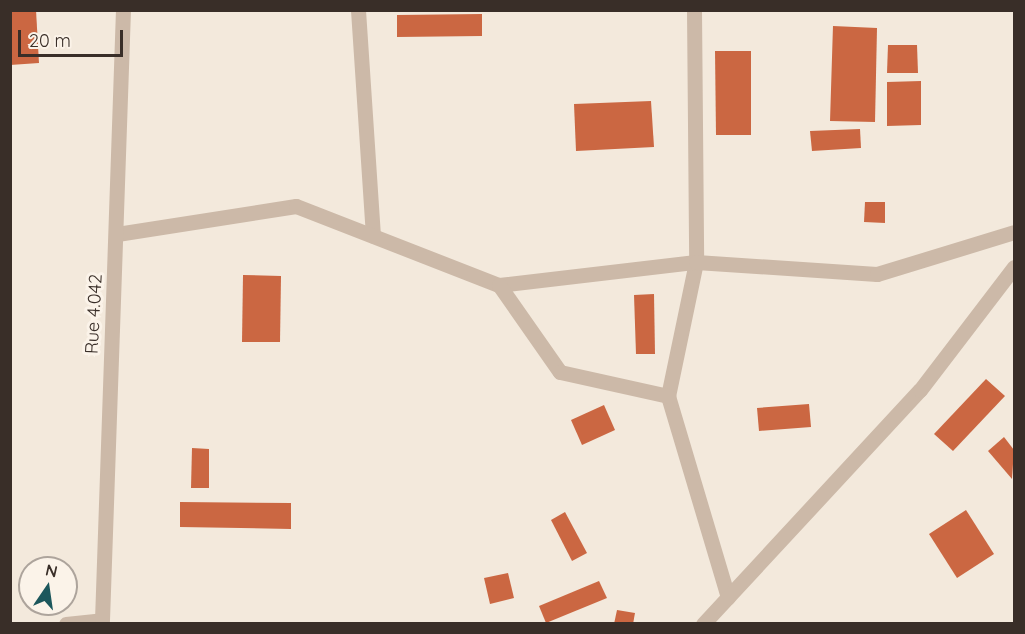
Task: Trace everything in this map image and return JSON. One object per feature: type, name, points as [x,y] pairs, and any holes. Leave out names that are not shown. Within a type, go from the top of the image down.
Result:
[{"type":"street","name":"Rue 4.042","points":[[66,624],[102,620],[123,10]]},
{"type":"street","points":[[358,10],[373,236]]},
{"type":"street","points":[[694,10],[696,262],[668,396],[728,597]]},
{"type":"street","points":[[117,234],[296,206],[499,285],[696,262],[877,274],[1014,232]]},
{"type":"street","points":[[703,624],[920,390],[1014,267]]},
{"type":"street","points":[[499,285],[560,372],[668,396]]},
{"type":"building","points":[[10,10],[36,10],[39,63],[10,65]]},
{"type":"building","points":[[482,14],[482,36],[397,37],[397,15]]},
{"type":"building","points":[[833,26],[877,28],[875,122],[830,121]]},
{"type":"building","points":[[888,45],[917,45],[918,73],[887,73]]},
{"type":"building","points":[[715,51],[751,51],[751,135],[716,135]]},
{"type":"building","points":[[921,81],[921,125],[887,126],[887,82]]},
{"type":"building","points":[[651,101],[654,147],[576,151],[574,104]]},
{"type":"building","points":[[860,129],[861,148],[812,151],[810,131]]},
{"type":"building","points":[[865,202],[885,202],[885,223],[864,222]]},
{"type":"building","points":[[243,275],[281,276],[280,342],[242,342]]},
{"type":"building","points":[[654,294],[655,354],[636,354],[634,295]]},
{"type":"building","points":[[986,379],[1005,396],[953,451],[934,434]]},
{"type":"building","points":[[809,404],[811,427],[759,431],[757,408]]},
{"type":"building","points":[[604,405],[615,430],[582,445],[571,420]]},
{"type":"building","points":[[1004,437],[1014,450],[1012,479],[988,451]]},
{"type":"building","points":[[192,448],[209,449],[209,488],[191,488]]},
{"type":"building","points":[[180,502],[291,503],[291,529],[180,527]]},
{"type":"building","points":[[966,510],[994,554],[957,578],[929,534]]},
{"type":"building","points":[[565,512],[587,553],[572,561],[551,520]]},
{"type":"building","points":[[508,573],[514,598],[490,604],[484,578]]},
{"type":"building","points":[[599,581],[607,598],[546,623],[539,606]]},
{"type":"building","points":[[617,610],[635,613],[633,624],[614,624]]}]
